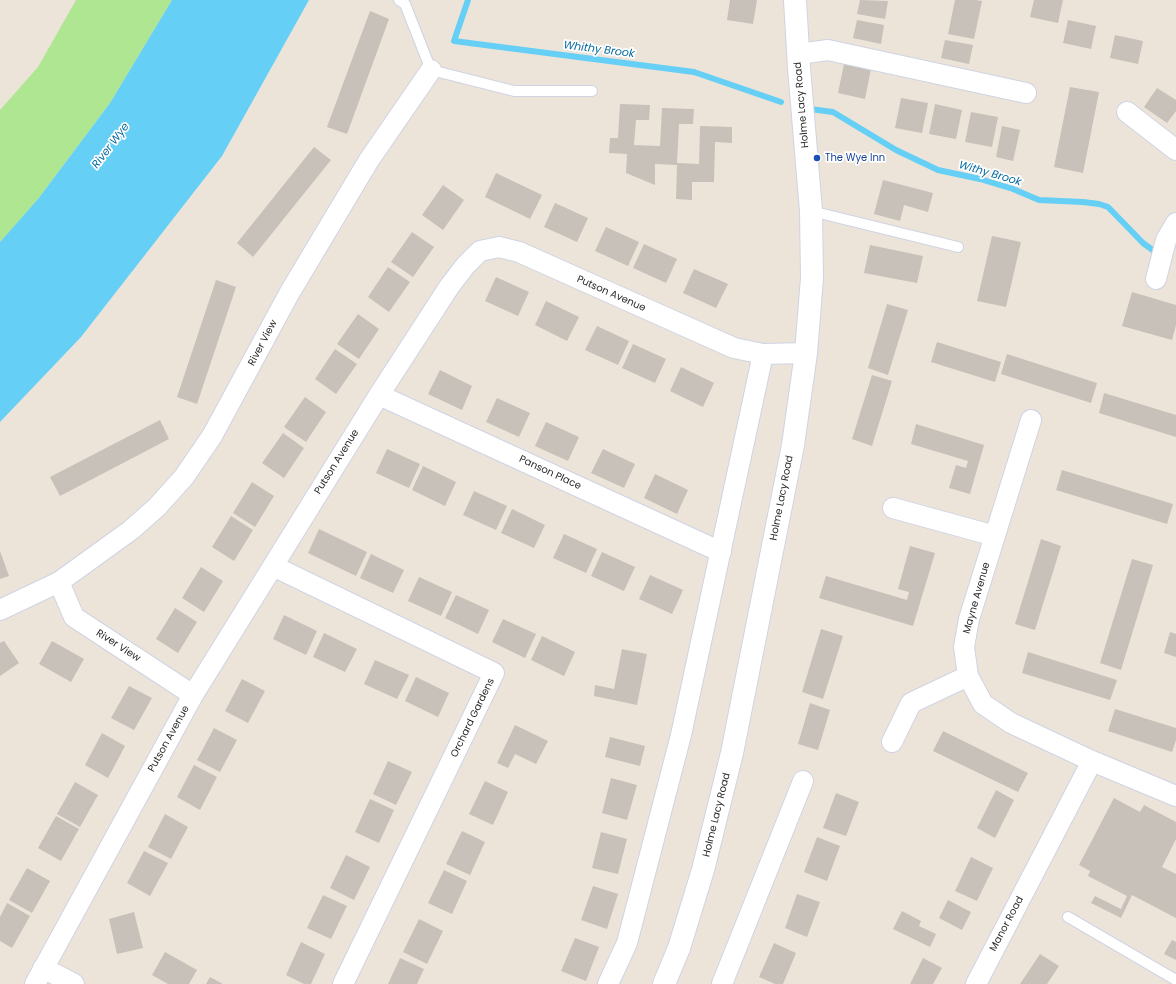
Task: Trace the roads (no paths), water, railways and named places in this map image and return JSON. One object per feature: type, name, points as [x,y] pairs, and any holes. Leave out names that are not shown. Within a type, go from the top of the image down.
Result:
[{"type":"street","name":"Holme Lacy Road","points":[[664,984],[679,948],[703,870],[732,753],[793,445],[806,353],[812,278],[811,211],[795,0]]},
{"type":"street","points":[[798,54],[828,50],[1026,93]]},
{"type":"street","name":"River View","points":[[0,610],[59,582],[131,530],[157,507],[184,477],[212,436],[290,292],[369,160],[431,70]]},
{"type":"street","points":[[1127,112],[1176,150]]},
{"type":"street","points":[[1156,279],[1166,240],[1176,223]]},
{"type":"street","name":"Putson Avenue","points":[[39,976],[193,695],[379,395],[449,287],[465,266],[480,251],[499,248],[519,252],[728,346],[763,354],[806,353]]},
{"type":"street","points":[[608,984],[627,943],[681,735],[763,354]]},
{"type":"street","name":"Panson Place","points":[[379,395],[721,552]]},
{"type":"street","name":"Mayne Avenue","points":[[1031,420],[969,619],[964,647],[968,676],[983,704],[1011,723],[1092,761],[1176,796]]},
{"type":"street","points":[[893,508],[995,536]]},
{"type":"street","name":"Orchard Gardens","points":[[273,566],[494,673],[343,984]]},
{"type":"street","name":"River View","points":[[59,582],[74,617],[193,695]]},
{"type":"street","points":[[892,742],[911,703],[968,676]]},
{"type":"street","name":"Manor Road","points":[[976,984],[1092,761]]},
{"type":"street","points":[[722,984],[803,781]]},
{"type":"street","points":[[39,976],[74,984]]},
{"type":"lane","points":[[400,0],[406,4],[431,70],[514,91],[592,92]]},
{"type":"lane","points":[[811,211],[958,247]]},
{"type":"lane","points":[[1068,917],[1176,980]]},
{"type":"water","name":"River Wye","points":[[172,0],[309,0],[222,156],[81,337],[0,422],[0,242],[38,199],[110,103]]},
{"type":"waterway","name":"Whithy Brook","points":[[468,0],[454,41],[694,72],[781,102]]},
{"type":"waterway","name":"Withy Brook","points":[[810,109],[833,112],[896,150],[938,170],[980,179],[1013,189],[1039,200],[1083,202],[1108,207],[1143,243],[1154,251],[1160,253]]},
{"type":"place","name":"The Wye Inn","points":[[817,158]]}]
